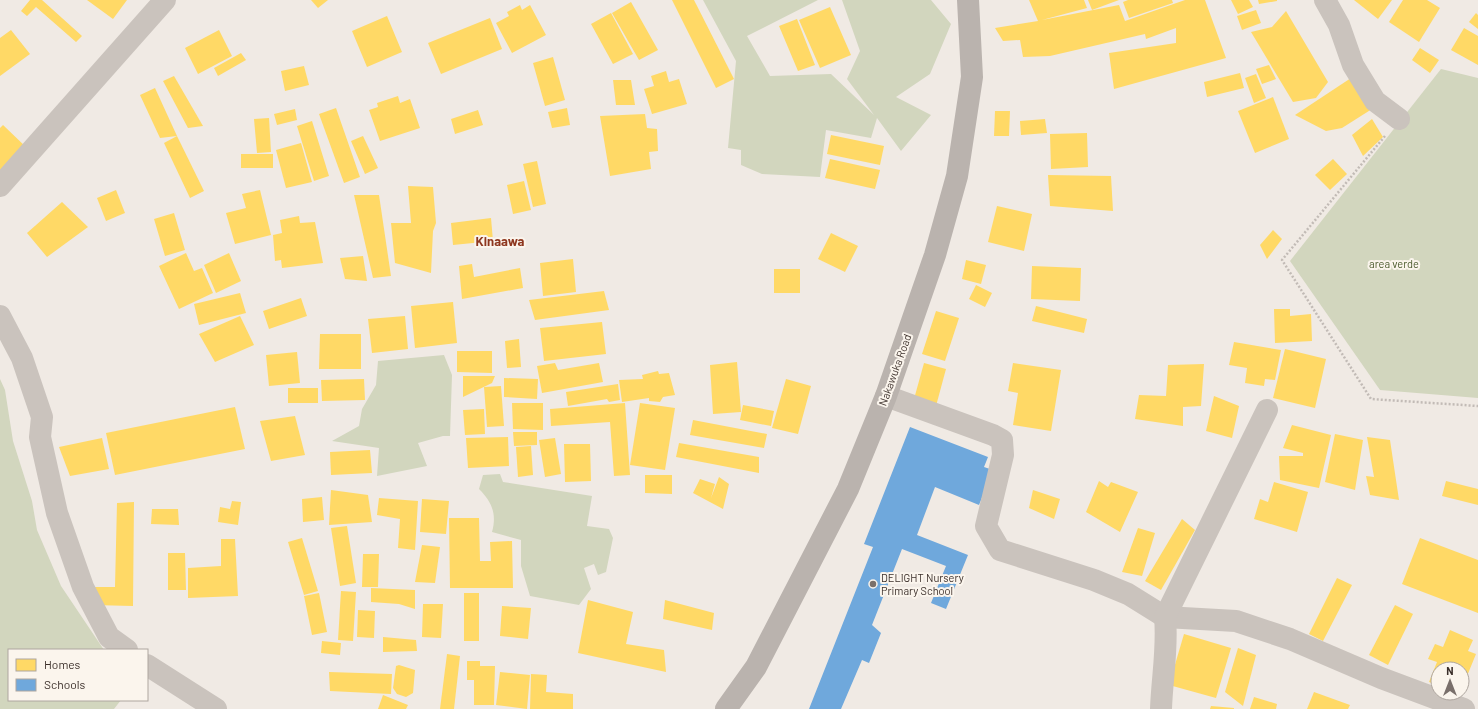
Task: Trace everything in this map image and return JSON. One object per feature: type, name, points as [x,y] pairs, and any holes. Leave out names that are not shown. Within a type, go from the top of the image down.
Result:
[{"type":"main road","name":"Nakawuka Road","points":[[726,709],[756,667],[845,496],[886,396],[935,255],[957,176],[972,77],[968,0]]},
{"type":"street","points":[[0,186],[165,0]]},
{"type":"street","points":[[1324,0],[1339,25],[1353,65],[1371,95],[1375,101],[1399,118]]},
{"type":"street","points":[[0,316],[22,358],[42,417],[40,437],[57,513],[83,587],[109,637],[126,649]]},
{"type":"street","points":[[886,396],[993,435],[1002,440],[1003,455],[986,526],[1000,550],[1094,580],[1128,594],[1165,617],[1236,621],[1290,639],[1381,678],[1464,709]]},
{"type":"street","points":[[1161,709],[1163,666],[1167,637],[1165,617],[1267,410]]},
{"type":"street","points":[[148,666],[216,709]]},
{"type":"path","points":[[1399,118],[1282,260],[1371,399],[1478,406]]},
{"type":"green space","points":[[703,0],[818,0],[747,36],[770,76],[831,74],[874,115],[847,79],[860,51],[842,0],[931,0],[951,24],[930,74],[896,97],[931,115],[901,151],[877,118],[871,138],[826,130],[820,177],[762,174],[741,165],[741,150],[728,148],[736,61]]},
{"type":"green space","name":"area verde","points":[[1441,69],[1478,78],[1478,398],[1380,390],[1290,261]]},
{"type":"green space","points":[[444,355],[452,375],[450,436],[443,436],[418,443],[427,466],[377,476],[379,448],[332,441],[359,426],[362,409],[376,385],[378,361]]},
{"type":"green space","points":[[0,379],[5,390],[13,441],[32,501],[37,530],[61,586],[103,649],[8,649],[8,701],[120,701],[114,709],[0,709]]},
{"type":"green space","points":[[500,474],[503,482],[592,496],[587,526],[609,529],[613,538],[606,572],[598,575],[594,564],[584,568],[591,589],[579,605],[530,596],[521,566],[521,540],[492,532],[494,514],[487,499],[479,489],[483,475]]},
{"type":"building: Homes","points":[[30,0],[42,0],[82,36],[76,42],[36,7],[27,16],[21,11]]},
{"type":"building: Homes","points":[[87,0],[127,0],[113,19]]},
{"type":"building: Homes","points":[[311,0],[328,0],[318,8]]},
{"type":"building: Homes","points":[[672,0],[694,0],[734,79],[716,88]]},
{"type":"building: Homes","points":[[1029,0],[1084,0],[1087,8],[1042,20],[1119,5],[1125,21],[1185,0],[1205,0],[1226,58],[1114,89],[1109,53],[1176,43],[1176,28],[1146,39],[1145,34],[1050,56],[1023,57],[1020,40],[1003,41],[995,28],[1038,21]]},
{"type":"building: Homes","points":[[1088,0],[1119,0],[1092,10]]},
{"type":"building: Homes","points":[[1128,0],[1172,0],[1173,3],[1129,18],[1123,2]]},
{"type":"building: Homes","points":[[1231,0],[1249,0],[1253,7],[1238,14]]},
{"type":"building: Homes","points":[[1258,0],[1277,0],[1277,1],[1259,4]]},
{"type":"building: Homes","points":[[1354,0],[1392,0],[1378,19]]},
{"type":"building: Homes","points":[[1403,0],[1427,0],[1440,8],[1419,42],[1389,22]]},
{"type":"building: Homes","points":[[631,2],[658,50],[639,60],[612,13]]},
{"type":"building: Homes","points":[[520,5],[522,10],[530,5],[546,35],[512,53],[496,23],[509,16],[507,12]]},
{"type":"building: Homes","points":[[830,7],[851,55],[820,68],[799,20]]},
{"type":"building: Homes","points":[[1256,10],[1261,23],[1242,30],[1237,16]]},
{"type":"building: Homes","points":[[1286,11],[1328,82],[1316,98],[1293,102],[1251,32],[1272,27]]},
{"type":"building: Homes","points":[[611,13],[633,54],[613,64],[591,24]]},
{"type":"building: Homes","points":[[1476,13],[1478,15],[1478,29],[1469,22]]},
{"type":"building: Homes","points":[[387,16],[402,52],[367,67],[352,31]]},
{"type":"building: Homes","points":[[490,18],[502,49],[441,74],[428,43]]},
{"type":"building: Homes","points":[[797,19],[815,65],[798,71],[779,26]]},
{"type":"building: Homes","points":[[1464,28],[1478,36],[1478,65],[1451,50]]},
{"type":"building: Homes","points":[[11,30],[30,54],[0,76],[0,38]]},
{"type":"building: Homes","points":[[219,30],[232,56],[198,74],[185,48]]},
{"type":"building: Homes","points":[[1420,48],[1439,60],[1430,73],[1412,60]]},
{"type":"building: Homes","points":[[241,53],[246,60],[218,76],[214,68]]},
{"type":"building: Homes","points":[[553,57],[565,100],[545,106],[533,63]]},
{"type":"building: Homes","points":[[1269,65],[1276,79],[1262,84],[1256,69]]},
{"type":"building: Homes","points":[[304,66],[309,85],[285,91],[281,71]]},
{"type":"building: Homes","points":[[666,71],[669,82],[679,79],[687,104],[652,114],[644,89],[654,86],[651,76]]},
{"type":"building: Homes","points":[[1240,73],[1244,88],[1207,97],[1204,82]]},
{"type":"building: Homes","points":[[1256,74],[1266,98],[1254,103],[1245,78]]},
{"type":"building: Homes","points":[[174,76],[203,126],[188,128],[163,81]]},
{"type":"building: Homes","points":[[1351,78],[1372,109],[1342,128],[1326,131],[1295,115]]},
{"type":"building: Homes","points":[[613,80],[631,80],[635,105],[616,105]]},
{"type":"building: Homes","points":[[155,88],[177,136],[160,138],[140,95]]},
{"type":"building: Homes","points":[[398,96],[400,103],[410,99],[420,128],[380,141],[369,110],[378,107],[377,103]]},
{"type":"building: Homes","points":[[1273,97],[1289,139],[1255,153],[1238,111]]},
{"type":"building: Homes","points":[[336,108],[360,177],[344,183],[319,114]]},
{"type":"building: Homes","points":[[567,108],[570,125],[552,128],[548,112]]},
{"type":"building: Homes","points":[[295,109],[297,120],[277,125],[274,114]]},
{"type":"building: Homes","points":[[478,110],[483,125],[455,134],[451,119]]},
{"type":"building: Homes","points":[[995,111],[1010,111],[1009,136],[994,136]]},
{"type":"building: Homes","points":[[645,114],[647,128],[657,129],[658,151],[649,152],[651,169],[610,176],[600,116]]},
{"type":"building: Homes","points":[[269,118],[271,152],[257,153],[254,119]]},
{"type":"building: Homes","points":[[1045,119],[1047,133],[1021,135],[1020,121]]},
{"type":"building: Homes","points":[[1372,119],[1383,137],[1363,156],[1352,135]]},
{"type":"building: Homes","points":[[312,121],[329,176],[314,181],[297,126]]},
{"type":"building: Homes","points":[[3,125],[28,149],[0,178],[0,128]]},
{"type":"building: Homes","points":[[1087,133],[1088,167],[1051,169],[1050,134]]},
{"type":"building: Homes","points":[[831,135],[884,146],[880,165],[827,154]]},
{"type":"building: Homes","points":[[177,136],[204,191],[190,198],[164,143]]},
{"type":"building: Homes","points":[[363,136],[378,168],[365,174],[351,141]]},
{"type":"building: Homes","points":[[301,143],[312,182],[286,188],[276,150]]},
{"type":"building: Homes","points":[[241,154],[273,154],[273,168],[241,168]]},
{"type":"building: Homes","points":[[830,159],[880,170],[875,189],[825,178]]},
{"type":"building: Homes","points":[[1333,159],[1347,174],[1330,190],[1315,175]]},
{"type":"building: Homes","points":[[537,161],[546,204],[533,207],[523,164]]},
{"type":"building: Homes","points":[[1048,175],[1111,176],[1113,211],[1050,206]]},
{"type":"building: Homes","points":[[524,181],[531,210],[513,214],[507,185]]},
{"type":"building: Homes","points":[[408,186],[433,187],[436,223],[433,231],[431,273],[395,263],[391,223],[411,223]]},
{"type":"building: Homes","points":[[116,190],[125,213],[106,221],[97,198]]},
{"type":"building: Homes","points":[[260,190],[271,235],[235,244],[226,213],[246,208],[242,194]]},
{"type":"building: Homes","points":[[354,195],[379,195],[391,276],[373,278]]},
{"type":"building: Homes","points":[[62,202],[88,227],[47,257],[27,233]]},
{"type":"building: Homes","points":[[997,206],[1032,214],[1024,251],[988,242]]},
{"type":"building: Homes","points":[[174,213],[185,250],[165,256],[154,219]]},
{"type":"building: Homes","points":[[299,216],[300,223],[315,222],[323,263],[282,268],[281,260],[275,261],[273,235],[282,233],[280,220]]},
{"type":"building: Homes","points":[[491,218],[493,241],[453,245],[451,223]]},
{"type":"building: Homes","points":[[1273,230],[1282,239],[1267,259],[1260,245]]},
{"type":"building: Homes","points":[[831,233],[858,246],[845,272],[818,259]]},
{"type":"building: Homes","points":[[186,253],[194,271],[202,268],[213,293],[179,309],[159,266]]},
{"type":"building: Homes","points":[[229,253],[241,281],[216,293],[204,265]]},
{"type":"building: Homes","points":[[363,256],[367,281],[345,279],[340,258]]},
{"type":"building: Homes","points":[[573,259],[576,292],[543,296],[540,263]]},
{"type":"building: Homes","points":[[966,260],[986,265],[981,284],[962,279]]},
{"type":"building: Homes","points":[[472,264],[474,277],[520,268],[523,288],[462,299],[459,266]]},
{"type":"building: Homes","points":[[1032,266],[1081,268],[1080,301],[1031,299]]},
{"type":"building: Homes","points":[[774,269],[800,269],[800,293],[774,293]]},
{"type":"building: Homes","points":[[976,285],[992,293],[985,307],[969,299]]},
{"type":"building: Homes","points":[[604,291],[609,310],[535,320],[529,300]]},
{"type":"building: Homes","points":[[240,293],[246,313],[199,325],[194,304]]},
{"type":"building: Homes","points":[[301,298],[307,316],[269,329],[263,311]]},
{"type":"building: Homes","points":[[453,302],[457,343],[415,348],[411,306]]},
{"type":"building: Homes","points":[[1036,306],[1087,319],[1084,333],[1032,321]]},
{"type":"building: Homes","points":[[1274,309],[1290,309],[1290,316],[1311,314],[1312,341],[1275,343]]},
{"type":"building: Homes","points":[[936,311],[959,318],[945,361],[922,354]]},
{"type":"building: Homes","points":[[240,316],[254,345],[215,362],[199,334]]},
{"type":"building: Homes","points":[[405,316],[408,349],[372,353],[368,319]]},
{"type":"building: Homes","points":[[602,322],[606,354],[544,361],[540,328]]},
{"type":"building: Homes","points":[[320,334],[361,334],[361,369],[319,369]]},
{"type":"building: Homes","points":[[519,339],[521,367],[507,368],[505,341]]},
{"type":"building: Homes","points":[[1234,342],[1281,350],[1275,380],[1265,379],[1264,386],[1245,383],[1247,368],[1229,365]]},
{"type":"building: Homes","points":[[1285,349],[1326,359],[1315,408],[1273,398]]},
{"type":"building: Homes","points":[[457,351],[492,351],[492,373],[457,372]]},
{"type":"building: Homes","points":[[297,352],[300,383],[269,386],[266,355]]},
{"type":"building: Homes","points":[[737,362],[741,412],[713,414],[710,365]]},
{"type":"building: Homes","points":[[555,363],[558,370],[599,363],[603,382],[542,393],[537,366]]},
{"type":"building: Homes","points":[[924,363],[946,369],[936,406],[914,399]]},
{"type":"building: Homes","points":[[1013,363],[1061,370],[1051,431],[1013,425],[1018,393],[1008,391]]},
{"type":"building: Homes","points":[[1204,364],[1201,406],[1183,407],[1183,426],[1135,419],[1139,395],[1166,396],[1168,365]]},
{"type":"building: Homes","points":[[658,371],[659,374],[669,373],[675,395],[663,397],[660,402],[649,401],[649,398],[622,402],[619,380],[643,379],[642,375]]},
{"type":"building: Homes","points":[[463,376],[495,376],[492,383],[463,397]]},
{"type":"building: Homes","points":[[504,378],[538,379],[537,399],[504,397]]},
{"type":"building: Homes","points":[[364,379],[365,400],[322,401],[321,380]]},
{"type":"building: Homes","points":[[786,379],[811,386],[798,434],[772,428]]},
{"type":"building: Homes","points":[[618,384],[620,400],[609,402],[607,399],[568,406],[566,392]]},
{"type":"building: Homes","points":[[501,386],[504,426],[487,427],[484,387]]},
{"type":"building: Homes","points":[[288,388],[318,388],[318,403],[288,403]]},
{"type":"building: Homes","points":[[1214,396],[1239,406],[1232,438],[1206,431]]},
{"type":"building: Homes","points":[[512,403],[543,403],[543,430],[513,429]]},
{"type":"building: Homes","points":[[625,403],[630,475],[614,476],[610,422],[551,426],[550,409]]},
{"type":"building: Homes","points":[[640,403],[675,408],[665,470],[630,465]]},
{"type":"building: Homes","points":[[743,405],[774,411],[771,426],[740,420]]},
{"type":"building: Homes","points":[[235,407],[245,449],[115,475],[106,433]]},
{"type":"building: Homes","points":[[484,409],[485,434],[465,435],[463,410]]},
{"type":"building: Homes","points":[[295,416],[305,455],[271,461],[260,421]]},
{"type":"building: Homes","points":[[693,420],[767,434],[764,448],[690,435]]},
{"type":"building: Homes","points":[[1292,425],[1331,435],[1319,488],[1280,480],[1279,456],[1303,456],[1303,453],[1283,448]]},
{"type":"building: Homes","points":[[513,432],[537,432],[537,445],[514,446]]},
{"type":"building: Homes","points":[[1335,434],[1363,440],[1355,490],[1325,482]]},
{"type":"building: Homes","points":[[508,437],[509,466],[468,468],[466,438]]},
{"type":"building: Homes","points":[[1367,437],[1390,440],[1399,500],[1370,495],[1366,476],[1374,477]]},
{"type":"building: Homes","points":[[102,438],[109,469],[70,476],[59,447]]},
{"type":"building: Homes","points":[[555,438],[561,474],[545,477],[539,440]]},
{"type":"building: Homes","points":[[679,443],[759,457],[759,473],[676,457]]},
{"type":"building: Homes","points":[[564,444],[590,444],[591,481],[565,482]]},
{"type":"building: Homes","points":[[531,446],[533,475],[518,477],[516,447]]},
{"type":"building: Homes","points":[[370,450],[372,473],[331,475],[330,452]]},
{"type":"building: Homes","points":[[645,475],[672,475],[672,494],[645,493]]},
{"type":"building: Homes","points":[[719,477],[729,484],[723,509],[693,493],[700,479],[715,484],[711,498]]},
{"type":"building: Homes","points":[[1099,481],[1108,487],[1111,482],[1138,492],[1120,532],[1086,512]]},
{"type":"building: Homes","points":[[1446,481],[1478,489],[1478,505],[1442,496]]},
{"type":"building: Homes","points":[[1274,482],[1308,492],[1297,532],[1254,519],[1260,499],[1268,502]]},
{"type":"building: Homes","points":[[331,490],[368,495],[372,522],[329,525]]},
{"type":"building: Homes","points":[[1033,490],[1060,499],[1054,519],[1029,508]]},
{"type":"building: Homes","points":[[322,497],[324,520],[303,522],[302,499]]},
{"type":"building: Homes","points":[[379,498],[418,501],[415,550],[398,548],[400,519],[377,515]]},
{"type":"building: Homes","points":[[422,499],[449,501],[446,534],[420,532]]},
{"type":"building: Homes","points":[[232,501],[241,502],[238,525],[218,522],[220,507],[230,509]]},
{"type":"building: Homes","points":[[134,502],[133,606],[92,605],[92,587],[115,587],[117,503]]},
{"type":"building: Homes","points":[[152,509],[178,509],[179,525],[151,524]]},
{"type":"building: Homes","points":[[449,518],[479,518],[480,561],[491,561],[490,542],[512,541],[513,588],[450,588]]},
{"type":"building: Homes","points":[[1182,519],[1195,530],[1161,590],[1145,581]]},
{"type":"building: Homes","points":[[347,526],[356,583],[340,586],[331,528]]},
{"type":"building: Homes","points":[[1138,528],[1155,533],[1142,576],[1122,572]]},
{"type":"building: Homes","points":[[302,538],[318,591],[304,595],[288,542]]},
{"type":"building: Homes","points":[[1420,538],[1478,560],[1478,613],[1402,584]]},
{"type":"building: Homes","points":[[221,539],[235,539],[238,596],[188,598],[188,568],[221,566]]},
{"type":"building: Homes","points":[[422,545],[440,547],[435,583],[415,582]]},
{"type":"building: Homes","points":[[168,553],[185,553],[186,590],[168,590]]},
{"type":"building: Homes","points":[[363,554],[379,554],[378,587],[362,587]]},
{"type":"building: Homes","points":[[1337,578],[1352,585],[1323,641],[1309,634]]},
{"type":"building: Homes","points":[[371,588],[415,590],[415,609],[399,604],[371,602]]},
{"type":"building: Homes","points":[[341,591],[356,592],[353,641],[338,640]]},
{"type":"building: Homes","points":[[319,593],[327,632],[312,635],[304,596]]},
{"type":"building: Homes","points":[[464,593],[479,593],[479,641],[464,641]]},
{"type":"building: Homes","points":[[588,600],[633,612],[626,644],[664,650],[666,672],[578,653]]},
{"type":"building: Homes","points":[[665,600],[714,613],[712,630],[663,619]]},
{"type":"building: Homes","points":[[423,604],[443,604],[441,638],[422,637]]},
{"type":"building: Homes","points":[[1395,605],[1413,614],[1388,665],[1369,655]]},
{"type":"building: Homes","points":[[502,606],[531,608],[528,639],[500,636]]},
{"type":"building: Homes","points":[[358,610],[375,611],[374,638],[357,637]]},
{"type":"building: Homes","points":[[1450,630],[1473,640],[1468,651],[1476,654],[1470,669],[1470,661],[1434,661],[1428,659],[1435,644],[1443,647]]},
{"type":"building: Homes","points":[[1184,634],[1231,648],[1216,698],[1169,685]]},
{"type":"building: Homes","points":[[383,637],[416,640],[417,651],[383,652]]},
{"type":"building: Homes","points":[[322,641],[341,643],[340,655],[321,653]]},
{"type":"building: Homes","points":[[1238,648],[1256,655],[1243,706],[1225,692]]},
{"type":"building: Homes","points":[[447,654],[460,656],[454,709],[440,709]]},
{"type":"building: Homes","points":[[467,661],[480,661],[480,666],[495,666],[494,705],[474,705],[474,680],[467,680]]},
{"type":"building: Homes","points":[[399,665],[415,670],[413,693],[406,697],[397,694],[393,688],[396,666]]},
{"type":"building: Homes","points":[[329,672],[392,674],[391,694],[330,691]]},
{"type":"building: Homes","points":[[500,672],[530,675],[527,709],[496,705]]},
{"type":"building: Homes","points":[[531,674],[547,675],[546,692],[573,694],[573,709],[530,709]]},
{"type":"building: Homes","points":[[1314,692],[1350,705],[1348,709],[1307,709]]},
{"type":"building: Homes","points":[[383,695],[408,705],[406,709],[378,709]]},
{"type":"building: Homes","points":[[1254,697],[1277,704],[1276,709],[1250,709]]},
{"type":"building: Homes","points":[[1211,706],[1234,708],[1234,709],[1210,709]]},
{"type":"building: Schools","name":"DELIGHT Nursery Primary School","points":[[910,427],[988,457],[984,467],[993,470],[979,505],[935,487],[917,535],[968,555],[946,609],[931,603],[946,566],[902,549],[872,625],[881,633],[869,663],[862,660],[841,709],[809,709],[873,547],[864,544]]},
{"type":"place","name":"DELIGHT Nursery Primary School","points":[[873,584]]},
{"type":"district","name":"Kinaawa","points":[[500,241]]}]
